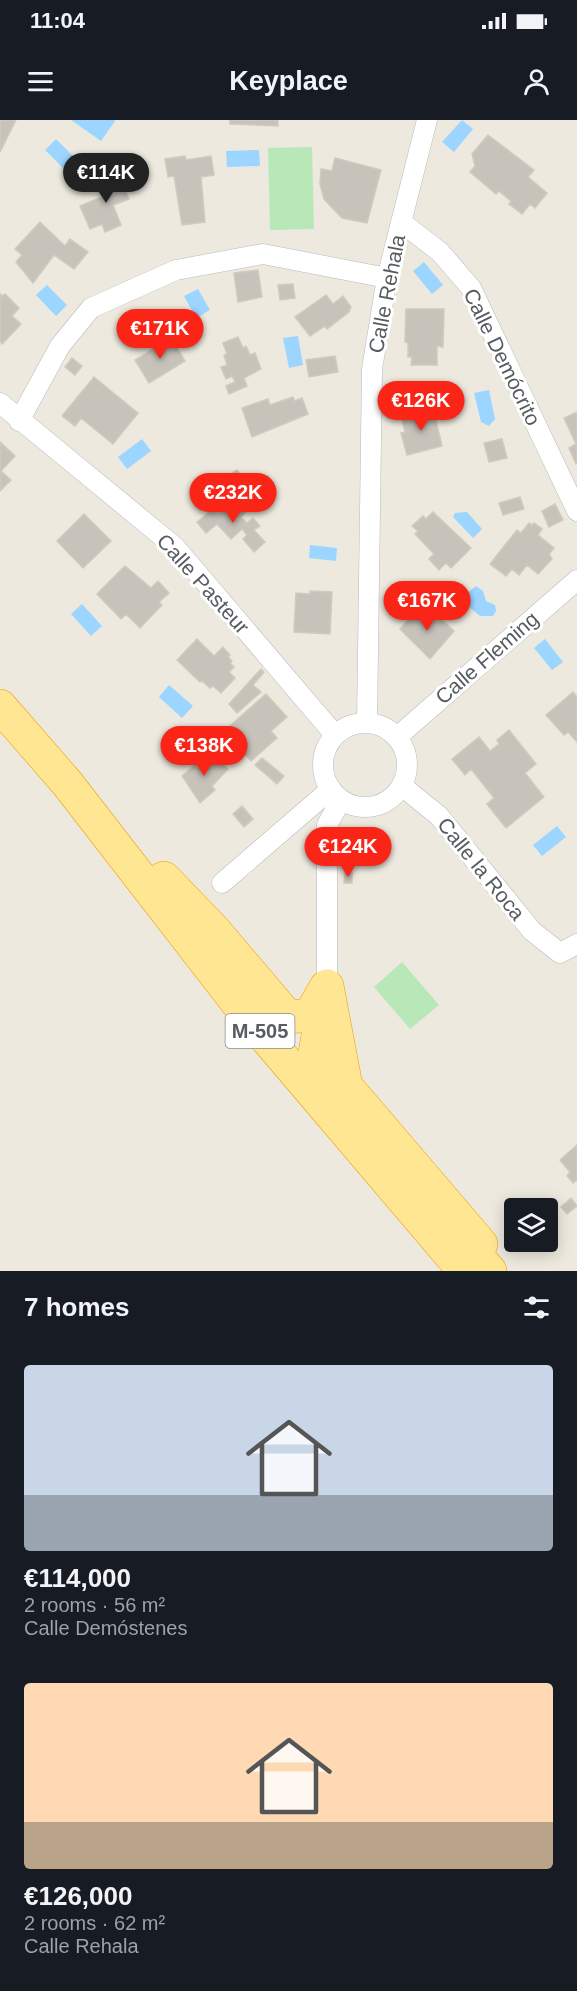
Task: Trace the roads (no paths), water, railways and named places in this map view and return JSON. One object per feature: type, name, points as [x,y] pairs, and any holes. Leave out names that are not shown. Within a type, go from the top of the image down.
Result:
[{"type":"highway","name":"M-505","points":[[0,706],[67,783],[249,1018],[456,1262]]},
{"type":"highway","name":"M-505","points":[[67,783],[115,826],[313,1066],[490,1271]]},
{"type":"highway","points":[[115,826],[214,930],[288,1017],[310,1015],[327,986]]},
{"type":"highway","points":[[327,986],[313,1066],[326,1095],[417,1202],[456,1262]]},
{"type":"highway","points":[[327,986],[346,1086],[504,1271]]},
{"type":"street","name":"Calle Rehala","points":[[367,723],[372,369],[387,278],[427,120]]},
{"type":"street","name":"Calle Demócrito","points":[[401,222],[440,252],[471,288],[577,511]]},
{"type":"street","points":[[19,421],[60,346],[91,308],[176,270],[263,254],[387,278]]},
{"type":"street","name":"Calle Pasteur","points":[[0,403],[19,421],[175,547],[335,735]]},
{"type":"street","name":"Calle Fleming","points":[[397,737],[577,580]]},
{"type":"street","points":[[367,723],[383,727],[397,737],[405,752],[407,769],[402,786],[390,799],[375,806],[357,806],[336,795],[323,772],[325,752],[335,735],[350,726],[367,723]]},
{"type":"street","name":"Calle la Roca","points":[[402,786],[439,816],[532,931],[569,949]]},
{"type":"street","points":[[222,883],[336,795]]},
{"type":"street","points":[[327,986],[327,825],[336,795]]},
{"type":"water","points":[[71,120],[114,120],[115,121],[101,141]]},
{"type":"water","points":[[462,120],[473,129],[454,152],[442,142]]},
{"type":"water","points":[[56,139],[75,158],[64,169],[45,150]]},
{"type":"water","points":[[259,150],[260,166],[227,167],[226,151]]},
{"type":"water","points":[[424,262],[443,285],[432,294],[413,271]]},
{"type":"water","points":[[47,285],[67,305],[56,316],[36,295]]},
{"type":"water","points":[[198,289],[210,310],[196,318],[184,296]]},
{"type":"water","points":[[298,336],[303,365],[289,368],[283,338]]},
{"type":"water","points":[[489,390],[495,419],[489,426],[481,422],[474,393]]},
{"type":"water","points":[[142,439],[151,451],[127,469],[118,457]]},
{"type":"water","points":[[467,512],[482,529],[473,538],[453,517],[455,513]]},
{"type":"water","points":[[310,545],[337,548],[336,561],[309,558]]},
{"type":"water","points":[[476,586],[483,591],[486,601],[495,605],[496,611],[493,616],[480,616],[468,606],[467,593]]},
{"type":"water","points":[[82,604],[102,626],[91,636],[71,614]]},
{"type":"water","points":[[545,639],[563,662],[552,670],[534,648]]},
{"type":"water","points":[[169,685],[193,706],[182,718],[159,697]]},
{"type":"water","points":[[557,826],[566,837],[542,856],[533,845]]}]
